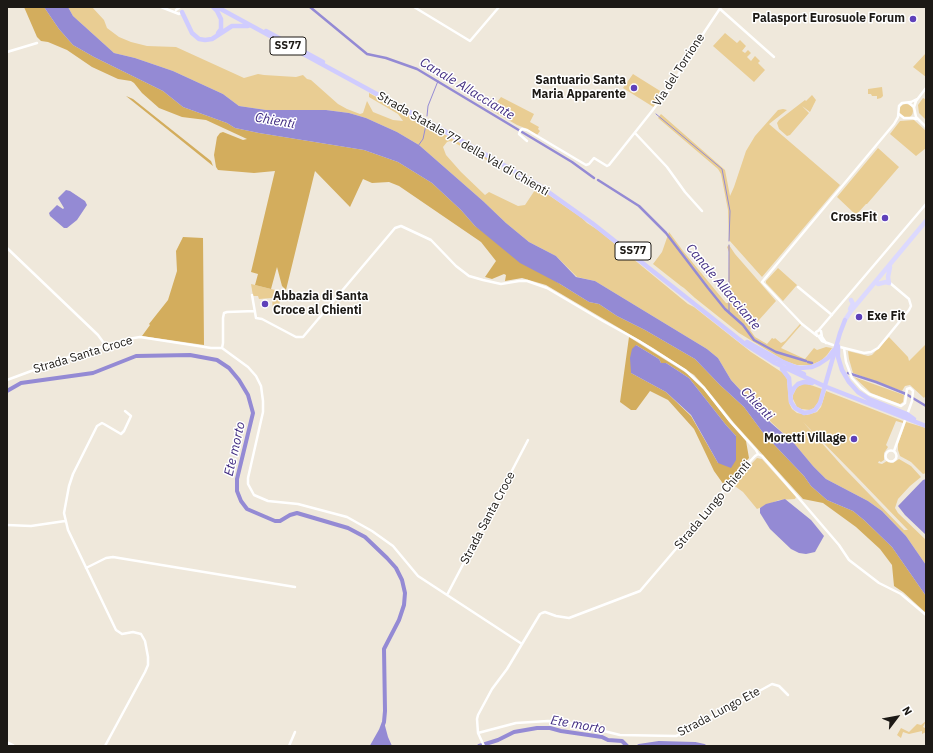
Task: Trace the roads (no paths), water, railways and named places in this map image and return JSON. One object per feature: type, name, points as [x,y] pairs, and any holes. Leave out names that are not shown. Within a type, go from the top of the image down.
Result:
[{"type":"highway","points":[[213,7],[221,19],[221,29],[216,36]]},
{"type":"highway","name":"Strada Statale 77 della Val di Chienti","points":[[217,7],[297,52],[374,91],[511,167],[550,192],[592,223],[746,343],[775,363],[794,373],[856,399],[926,426]]},
{"type":"highway","name":"Strada Statale 77 della Val di Chienti","points":[[222,7],[360,84]]},
{"type":"highway","points":[[178,11],[184,18],[192,33],[197,38],[207,40],[230,27],[243,25],[252,28],[297,52]]},
{"type":"highway","points":[[746,343],[754,352],[785,372],[790,381],[791,402],[800,412],[806,413],[814,411],[818,408],[838,339],[846,319]]},
{"type":"highway","points":[[746,343],[757,346],[790,366],[800,368],[812,367],[819,364],[828,358],[836,348]]},
{"type":"highway","name":"Strada Statale 77 della Val di Chienti","points":[[746,343],[769,357],[806,375],[926,423]]},
{"type":"highway","points":[[836,348],[845,376],[858,392],[869,399],[914,418]]},
{"type":"highway","points":[[791,396],[792,390],[796,386],[806,382],[856,399]]},
{"type":"main road","points":[[846,319],[926,221]]},
{"type":"main road","points":[[846,319],[926,227]]},
{"type":"main road","points":[[878,284],[886,282],[889,283],[888,277],[890,267]]},
{"type":"main road","points":[[849,298],[856,302],[862,299]]},
{"type":"main road","points":[[846,319],[852,305],[849,298]]},
{"type":"main road","points":[[7,743],[13,746]]},
{"type":"street","points":[[161,7],[178,11]]},
{"type":"street","points":[[414,7],[470,41],[499,7]]},
{"type":"street","points":[[721,8],[774,57]]},
{"type":"street","name":"Via del Torrione","points":[[527,141],[519,132],[522,129],[527,130],[586,165],[590,164],[594,158],[608,166],[677,77],[721,8]]},
{"type":"street","points":[[7,52],[37,43]]},
{"type":"street","points":[[926,88],[917,99],[914,108],[914,112],[918,120],[926,127]]},
{"type":"street","points":[[889,283],[909,299],[911,306],[910,310],[874,350],[864,353],[844,348],[836,348],[822,341],[819,334],[811,331],[784,306],[762,282],[894,124],[899,114],[899,106],[904,102],[917,99]]},
{"type":"street","points":[[908,102],[914,108]]},
{"type":"street","points":[[910,118],[914,112]]},
{"type":"street","points":[[899,114],[904,118]]},
{"type":"street","points":[[894,124],[904,118],[918,120]]},
{"type":"street","points":[[635,133],[667,167],[685,192],[702,211]]},
{"type":"street","points":[[819,334],[823,325],[849,298],[926,204]]},
{"type":"street","points":[[252,295],[256,318],[262,319],[296,337],[304,337],[391,233],[396,228],[401,226],[431,240],[456,266],[469,276],[501,284],[527,281],[547,288],[686,370],[704,388],[758,454]]},
{"type":"street","points":[[7,248],[98,335],[106,346]]},
{"type":"street","points":[[798,287],[832,315]]},
{"type":"street","points":[[255,310],[227,312],[224,313],[222,318],[222,348],[248,367],[256,376],[261,386],[264,412],[248,484],[254,495],[268,501],[298,504],[347,517],[372,531],[393,546],[418,576],[522,644],[481,708],[477,719],[479,734],[484,746]]},
{"type":"street","name":"Strada Santa Croce","points":[[7,380],[62,359],[128,339],[140,337],[211,348],[222,348]]},
{"type":"street","points":[[844,348],[846,362],[852,378],[869,394],[899,406],[904,405],[906,389],[910,388],[913,391],[909,411],[894,451],[897,455],[896,458],[894,461],[889,461],[886,458],[886,453],[890,450],[894,451]]},
{"type":"street","points":[[105,746],[148,666],[148,657],[145,641],[141,634],[134,632],[122,634],[116,630],[68,530],[65,521],[66,503],[71,478],[97,426],[102,423],[121,434],[131,416],[125,410]]},
{"type":"street","name":"Strada Santa Croce","points":[[447,595],[528,440]]},
{"type":"street","name":"Strada Lungo Chienti","points":[[522,644],[542,612],[568,618],[640,591],[710,509],[726,487],[758,454],[762,456],[803,503],[839,545],[849,560],[879,583],[901,594],[926,615]]},
{"type":"street","points":[[7,525],[31,526],[65,521]]},
{"type":"street","points":[[86,568],[106,558],[113,557],[295,587]]},
{"type":"street","name":"Strada Lungo Ete","points":[[479,734],[508,725],[548,721],[566,722],[620,735],[676,736],[772,684],[779,686],[788,695]]},
{"type":"street","points":[[289,746],[295,732]]},
{"type":"water","name":"Chienti","points":[[44,7],[68,7],[73,16],[114,53],[135,58],[173,71],[223,94],[239,106],[266,110],[326,110],[349,113],[366,118],[397,132],[419,145],[506,223],[529,242],[556,256],[576,277],[595,281],[707,349],[718,358],[731,380],[771,423],[793,442],[826,479],[868,501],[882,511],[906,536],[926,565],[926,596],[892,547],[853,511],[827,500],[811,486],[804,476],[764,434],[744,407],[695,359],[645,330],[617,316],[599,304],[589,302],[560,284],[520,263],[475,226],[461,210],[432,183],[398,162],[364,150],[235,128],[227,123],[183,107],[163,91],[73,45],[59,29]]},
{"type":"water","points":[[66,190],[85,201],[87,205],[77,220],[67,228],[64,228],[50,216],[49,213],[57,205],[63,209],[64,208],[58,198]]},
{"type":"water","points":[[636,345],[659,359],[661,363],[666,363],[689,378],[736,436],[736,460],[731,468],[718,463],[691,415],[666,392],[631,373],[630,358],[632,349]]},
{"type":"water","points":[[926,479],[926,535],[905,515],[898,506],[923,480]]},
{"type":"water","points":[[785,499],[811,520],[824,536],[815,552],[806,554],[799,553],[791,549],[770,529],[760,513],[760,508],[766,504]]},
{"type":"water","points":[[384,722],[392,746],[372,746],[381,730]]},
{"type":"waterway","name":"Canale Allacciante","points":[[310,7],[367,54],[386,58],[417,69],[572,162],[594,178]]},
{"type":"waterway","points":[[427,116],[428,106],[438,81]]},
{"type":"waterway","points":[[656,114],[722,169],[730,211],[729,241]]},
{"type":"waterway","points":[[418,146],[423,139],[426,125]]},
{"type":"waterway","name":"Canale Allacciante","points":[[598,180],[639,206],[666,233],[725,309],[743,325],[754,340],[776,352],[806,361]]},
{"type":"waterway","points":[[729,245],[729,313]]},
{"type":"waterway","name":"Ete morto","points":[[7,391],[21,383],[93,373],[136,356],[190,355],[217,360],[229,368],[239,380],[248,395],[253,413],[237,479],[237,491],[241,501],[247,509],[275,521],[280,521],[297,513],[348,528],[365,537],[387,558],[396,568],[402,580],[405,593],[404,605],[399,620],[384,649],[384,722],[372,746]]},
{"type":"waterway","name":"Canale Allacciante","points":[[808,362],[812,363]]},
{"type":"waterway","name":"Canale Allacciante","points":[[848,373],[906,394],[926,406]]},
{"type":"waterway","name":"Ete morto","points":[[479,746],[498,740],[514,732],[537,728],[550,728],[602,737],[608,740],[622,741],[627,746]]},
{"type":"waterway","name":"Ete morto","points":[[639,746],[659,743],[695,744],[704,746]]},
{"type":"place","name":"Palasport Eurosuole Forum","points":[[913,19]]},
{"type":"place","name":"Santuario Santa Maria Apparente","points":[[634,88]]},
{"type":"place","name":"CrossFit","points":[[885,218]]},
{"type":"place","name":"Abbazia di Santa Croce al Chienti","points":[[265,304]]},
{"type":"place","name":"Exe Fit","points":[[859,317]]},
{"type":"place","name":"Moretti Village","points":[[854,439]]}]
